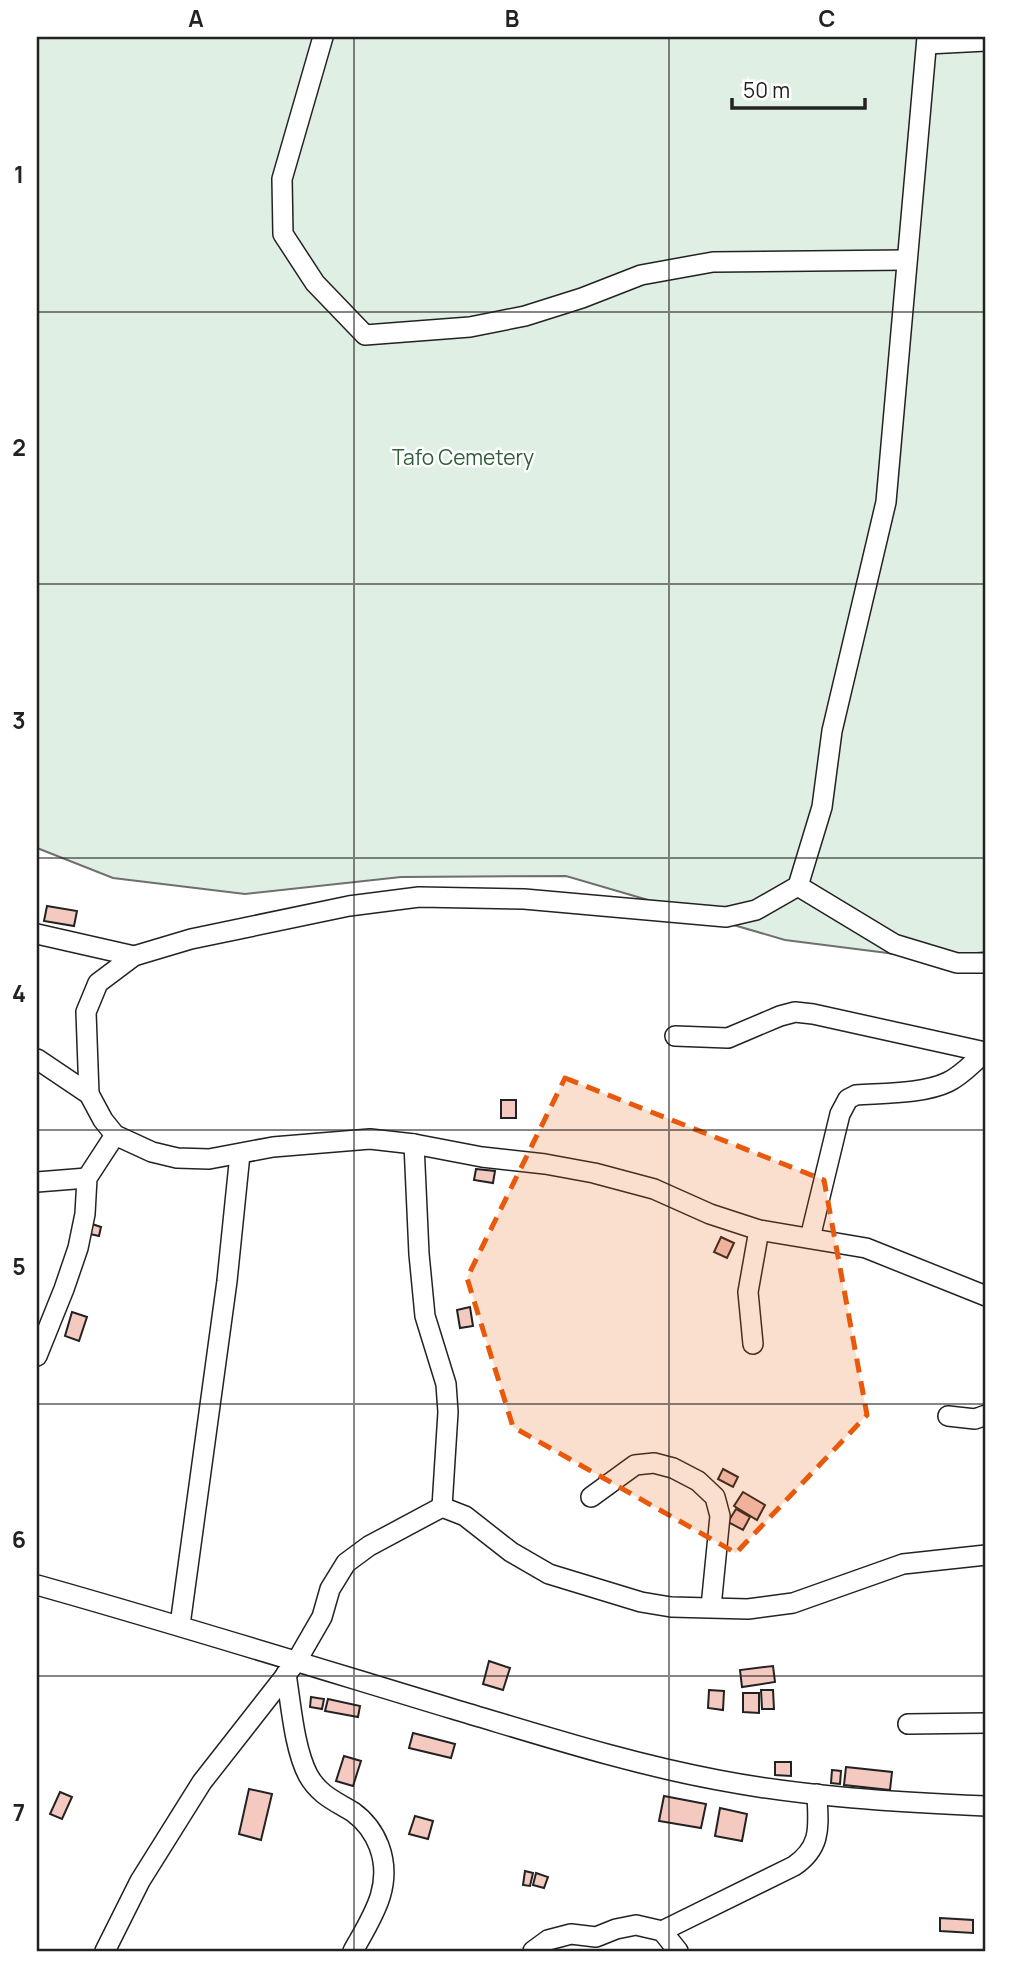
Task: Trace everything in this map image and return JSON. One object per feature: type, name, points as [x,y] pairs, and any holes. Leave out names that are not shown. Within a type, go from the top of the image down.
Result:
[{"type":"street","points":[[323,37],[282,179],[283,234],[315,283],[365,335],[470,327],[525,316],[641,275],[713,262],[906,260]]},
{"type":"street","points":[[986,41],[927,41],[886,502],[832,731],[822,807],[798,886],[756,911],[726,916],[524,899],[419,897],[349,906],[191,939],[134,956],[98,983],[86,1012],[89,1094],[103,1120],[115,1135],[131,1145],[152,1152],[177,1158],[209,1159],[273,1147],[370,1139],[545,1164],[594,1173],[654,1189],[710,1214],[759,1230],[866,1248],[986,1296]]},
{"type":"street","points":[[798,886],[894,944],[957,963],[986,963]]},
{"type":"street","points":[[37,934],[134,956]]},
{"type":"street","points":[[675,1036],[728,1038],[795,1012],[986,1052]]},
{"type":"street","points":[[810,1238],[840,1114],[848,1099],[856,1095],[933,1087],[949,1081],[986,1052]]},
{"type":"street","points":[[37,1059],[89,1094]]},
{"type":"street","points":[[37,1356],[41,1332],[64,1289],[78,1248],[85,1214],[87,1178],[115,1135]]},
{"type":"street","points":[[414,1144],[425,1315],[446,1384],[448,1412],[442,1507]]},
{"type":"street","points":[[180,1625],[227,1281],[240,1154]]},
{"type":"street","points":[[37,1182],[87,1178]]},
{"type":"street","points":[[753,1344],[748,1292],[759,1230]]},
{"type":"street","points":[[948,1416],[975,1419],[986,1415]]},
{"type":"street","points":[[591,1497],[635,1465],[654,1463],[673,1468],[698,1481],[715,1497],[720,1516],[711,1607]]},
{"type":"street","points":[[105,1951],[140,1881],[202,1782],[291,1668],[322,1617],[330,1590],[346,1563],[369,1546],[442,1507],[465,1516],[511,1552],[549,1574],[641,1602],[671,1606],[748,1609],[793,1603],[903,1564],[986,1555]]},
{"type":"street","points":[[37,1585],[180,1625],[291,1668],[627,1760],[719,1780],[817,1794],[986,1806]]},
{"type":"street","points":[[291,1668],[299,1747],[307,1773],[319,1791],[354,1813],[367,1825],[377,1840],[383,1857],[383,1892],[353,1951]]},
{"type":"street","points":[[908,1724],[986,1723]]},
{"type":"street","points":[[662,1931],[794,1866],[805,1858],[818,1833],[817,1794]]},
{"type":"street","points":[[533,1951],[548,1940],[570,1934],[593,1944],[616,1929],[636,1925],[662,1931],[678,1951]]},
{"type":"highlighted area","points":[[565,1078],[824,1180],[867,1415],[736,1553],[513,1427],[467,1278]]},
{"type":"green space","name":"Tafo Cemetery","points":[[37,37],[986,37],[986,952],[927,958],[785,940],[566,876],[401,877],[245,894],[113,878],[37,848]]},
{"type":"building","points":[[47,906],[77,911],[74,926],[44,921]]},
{"type":"building","points":[[501,1100],[516,1100],[516,1118],[501,1118]]},
{"type":"building","points":[[476,1169],[495,1171],[493,1183],[474,1180]]},
{"type":"building","points":[[92,1224],[101,1227],[99,1236],[90,1234]]},
{"type":"building","points":[[721,1237],[734,1243],[727,1258],[714,1252]]},
{"type":"building","points":[[470,1307],[473,1326],[460,1328],[457,1310]]},
{"type":"building","points":[[72,1312],[87,1317],[79,1341],[65,1336]]},
{"type":"building","points":[[723,1469],[738,1477],[733,1487],[718,1479]]},
{"type":"building","points":[[743,1492],[765,1505],[757,1520],[734,1506]]},
{"type":"building","points":[[736,1509],[750,1517],[743,1530],[728,1522]]},
{"type":"building","points":[[489,1661],[510,1668],[503,1690],[483,1684]]},
{"type":"building","points":[[773,1666],[775,1682],[742,1687],[740,1670]]},
{"type":"building","points":[[709,1690],[724,1691],[723,1710],[708,1708]]},
{"type":"building","points":[[761,1690],[773,1690],[774,1709],[762,1709]]},
{"type":"building","points":[[743,1693],[759,1693],[759,1713],[743,1712]]},
{"type":"building","points":[[311,1697],[324,1699],[322,1709],[310,1707]]},
{"type":"building","points":[[328,1699],[360,1706],[358,1717],[325,1711]]},
{"type":"building","points":[[413,1733],[455,1744],[451,1758],[409,1748]]},
{"type":"building","points":[[344,1756],[361,1761],[353,1786],[336,1781]]},
{"type":"building","points":[[775,1762],[791,1762],[791,1776],[775,1775]]},
{"type":"building","points":[[846,1767],[892,1772],[890,1790],[844,1785]]},
{"type":"building","points":[[832,1770],[841,1771],[840,1784],[831,1783]]},
{"type":"building","points":[[249,1789],[272,1794],[261,1840],[239,1834]]},
{"type":"building","points":[[60,1792],[72,1797],[62,1819],[50,1814]]},
{"type":"building","points":[[664,1796],[706,1804],[701,1828],[659,1821]]},
{"type":"building","points":[[720,1808],[747,1814],[742,1841],[715,1836]]},
{"type":"building","points":[[415,1816],[433,1821],[428,1839],[409,1834]]},
{"type":"building","points":[[525,1871],[533,1873],[530,1886],[523,1885]]},
{"type":"building","points":[[536,1873],[548,1877],[544,1888],[533,1885]]},
{"type":"building","points":[[940,1918],[973,1920],[973,1933],[940,1931]]}]
